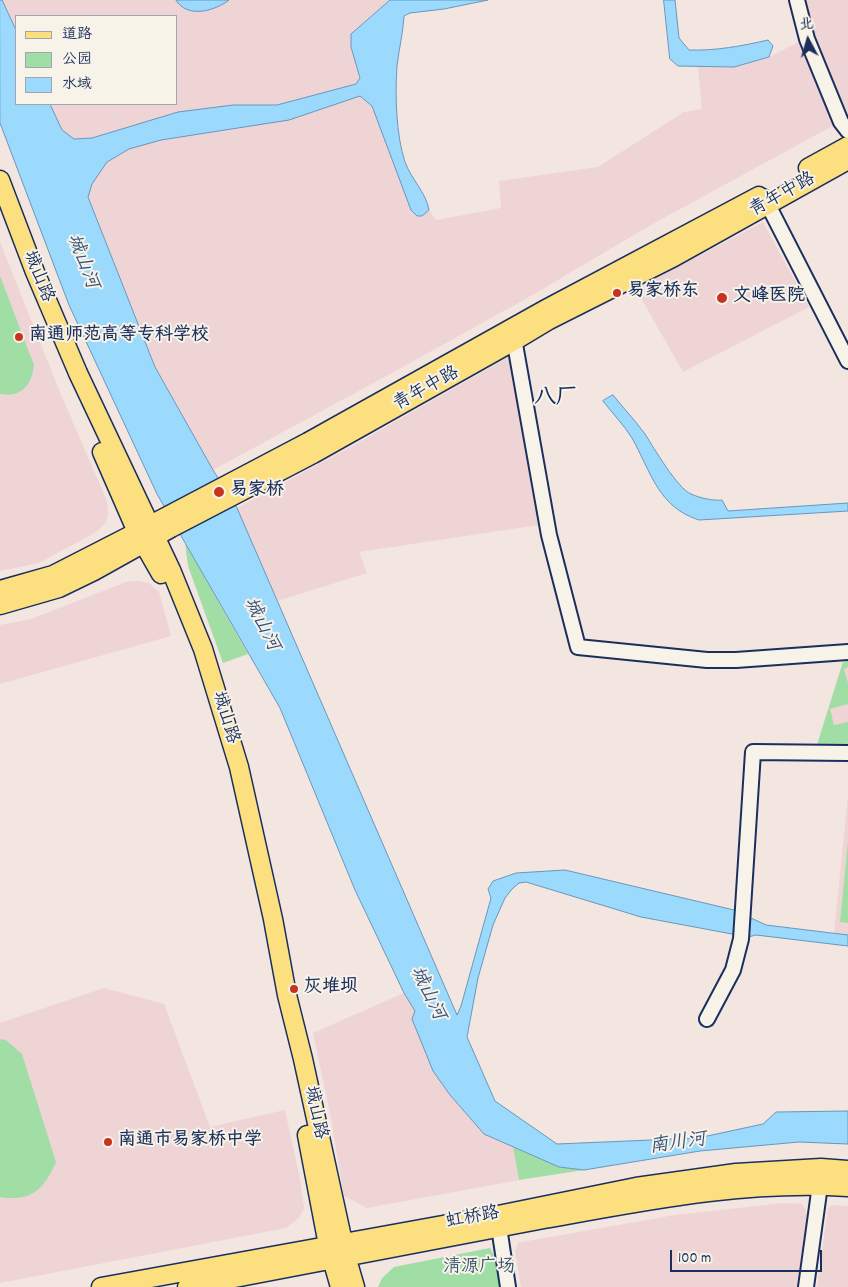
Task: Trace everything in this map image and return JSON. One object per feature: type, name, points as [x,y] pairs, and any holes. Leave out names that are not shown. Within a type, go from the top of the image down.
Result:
[{"type":"main road","name":"青年中路","points":[[0,605],[59,588],[154,531],[232,490],[313,454],[513,335],[549,320],[674,257],[848,146]]},
{"type":"main road","name":"青年中路","points":[[765,200],[848,160]]},
{"type":"main road","name":"城山路","points":[[0,180],[35,272],[74,365],[154,531],[160,571],[191,648],[229,767],[337,1251],[340,1287]]},
{"type":"main road","name":"城山路","points":[[0,209],[68,376],[154,531]]},
{"type":"main road","name":"青年中路","points":[[0,590],[53,576],[154,531]]},
{"type":"main road","name":"虹桥路","points":[[188,1287],[498,1215],[636,1187],[736,1173],[821,1168],[848,1170]]},
{"type":"main road","name":"虹桥路","points":[[101,1287],[500,1227],[625,1204],[738,1188],[820,1185],[848,1187]]},
{"type":"main road","name":"城山路","points":[[337,1251],[355,1287]]},
{"type":"street","points":[[797,0],[808,39],[841,122],[848,132]]},
{"type":"street","points":[[765,200],[848,361]]},
{"type":"street","points":[[513,335],[549,535],[578,647],[707,660],[848,652]]},
{"type":"street","points":[[707,1019],[733,970],[741,939],[753,752],[848,753]]},
{"type":"street","points":[[806,1287],[820,1185]]},
{"type":"street","points":[[500,1227],[508,1287]]},
{"type":"shaded area","points":[[2,0],[390,0],[351,34],[351,47],[358,68],[360,96],[372,106],[426,213],[429,210],[436,220],[501,208],[499,181],[598,167],[684,112],[702,109],[698,67],[734,67],[769,57],[803,40],[836,124],[649,226],[536,293],[213,470],[155,367],[50,105],[178,105],[178,15],[15,15],[15,28]]},
{"type":"shaded area","points":[[801,0],[848,0],[848,118],[845,120],[811,35]]},
{"type":"shaded area","name":"文峰医院","points":[[763,222],[809,307],[683,372],[636,289]]},
{"type":"shaded area","points":[[0,242],[59,390],[107,501],[108,513],[106,522],[98,531],[39,563],[0,571]]},
{"type":"shaded area","points":[[512,355],[545,524],[359,552],[367,573],[277,601],[237,508],[347,449]]},
{"type":"shaded area","points":[[126,582],[149,583],[159,592],[171,636],[0,684],[0,625],[31,619]]},
{"type":"shaded area","points":[[848,661],[848,745],[816,748],[843,662]]},
{"type":"shaded area","points":[[848,795],[848,935],[834,934]]},
{"type":"shaded area","name":"南通市易家桥中学","points":[[104,988],[164,1004],[210,1127],[285,1110],[300,1179],[304,1208],[300,1217],[286,1228],[0,1283],[0,1023]]},
{"type":"shaded area","points":[[404,993],[415,1011],[433,1071],[450,1095],[484,1134],[513,1147],[519,1180],[367,1208],[344,1196],[330,1113],[313,1033]]},
{"type":"shaded area","points":[[783,1203],[801,1204],[805,1208],[807,1215],[797,1287],[521,1287],[515,1251],[518,1243],[675,1215]]},
{"type":"shaded area","points":[[832,1205],[848,1206],[848,1287],[817,1287],[828,1208]]},
{"type":"green space","points":[[0,276],[34,365],[28,384],[19,392],[7,395],[0,394]]},
{"type":"green space","points":[[185,543],[248,654],[223,663],[188,566]]},
{"type":"green space","points":[[848,661],[848,667],[844,669],[848,683],[848,704],[830,709],[834,725],[848,722],[848,745],[816,748],[843,662]]},
{"type":"green space","points":[[848,841],[848,923],[840,922]]},
{"type":"green space","points":[[0,1039],[6,1040],[22,1054],[56,1162],[47,1180],[36,1192],[21,1197],[0,1197]]},
{"type":"green space","points":[[513,1147],[559,1167],[584,1170],[519,1180]]},
{"type":"green space","name":"清源广场","points":[[490,1248],[497,1261],[502,1287],[378,1287],[382,1278],[394,1267]]},
{"type":"water","points":[[0,0],[2,0],[15,28],[15,105],[50,105],[62,130],[74,139],[92,138],[178,112],[233,105],[277,105],[356,84],[360,78],[351,47],[351,34],[390,0],[488,0],[444,9],[410,13],[404,16],[397,66],[396,102],[398,127],[405,162],[422,191],[429,210],[422,216],[417,216],[411,210],[372,106],[360,96],[289,120],[161,140],[129,149],[107,162],[92,184],[88,197],[155,367],[213,470],[237,508],[457,1015],[491,898],[488,889],[493,881],[516,873],[565,870],[734,910],[766,925],[848,935],[848,946],[756,935],[748,937],[641,917],[526,882],[519,883],[505,898],[493,925],[478,978],[467,1037],[495,1101],[557,1144],[698,1138],[763,1124],[776,1112],[848,1111],[848,1144],[799,1142],[700,1151],[584,1170],[559,1167],[484,1134],[450,1095],[433,1071],[412,1019],[415,1011],[404,993],[355,890],[280,708],[157,494],[69,305],[0,123]]},
{"type":"water","points":[[176,0],[229,0],[209,10],[194,11],[187,10]]},
{"type":"water","points":[[664,0],[675,0],[679,38],[689,50],[728,48],[768,40],[773,46],[769,57],[734,67],[678,66],[670,59]]},
{"type":"water","points":[[613,395],[645,434],[679,484],[691,494],[706,499],[722,500],[728,511],[848,503],[848,511],[699,520],[685,514],[674,506],[657,487],[632,438],[603,401]]},
{"type":"place","name":"易家桥东","points":[[617,293]]},
{"type":"place","name":"文峰医院","points":[[722,298]]},
{"type":"place","name":"南通师范高等专科学校","points":[[19,337]]},
{"type":"place","name":"易家桥","points":[[219,492]]},
{"type":"place","name":"灰堆坝","points":[[294,989]]},
{"type":"place","name":"南通市易家桥中学","points":[[108,1142]]},
{"type":"district","name":"八厂","points":[[556,400]]},
{"type":"water label","name":"城山河","points":[[81,262]]},
{"type":"water label","name":"城山河","points":[[260,625]]},
{"type":"water label","name":"城山河","points":[[426,994]]},
{"type":"water label","name":"南川河","points":[[678,1145]]}]
